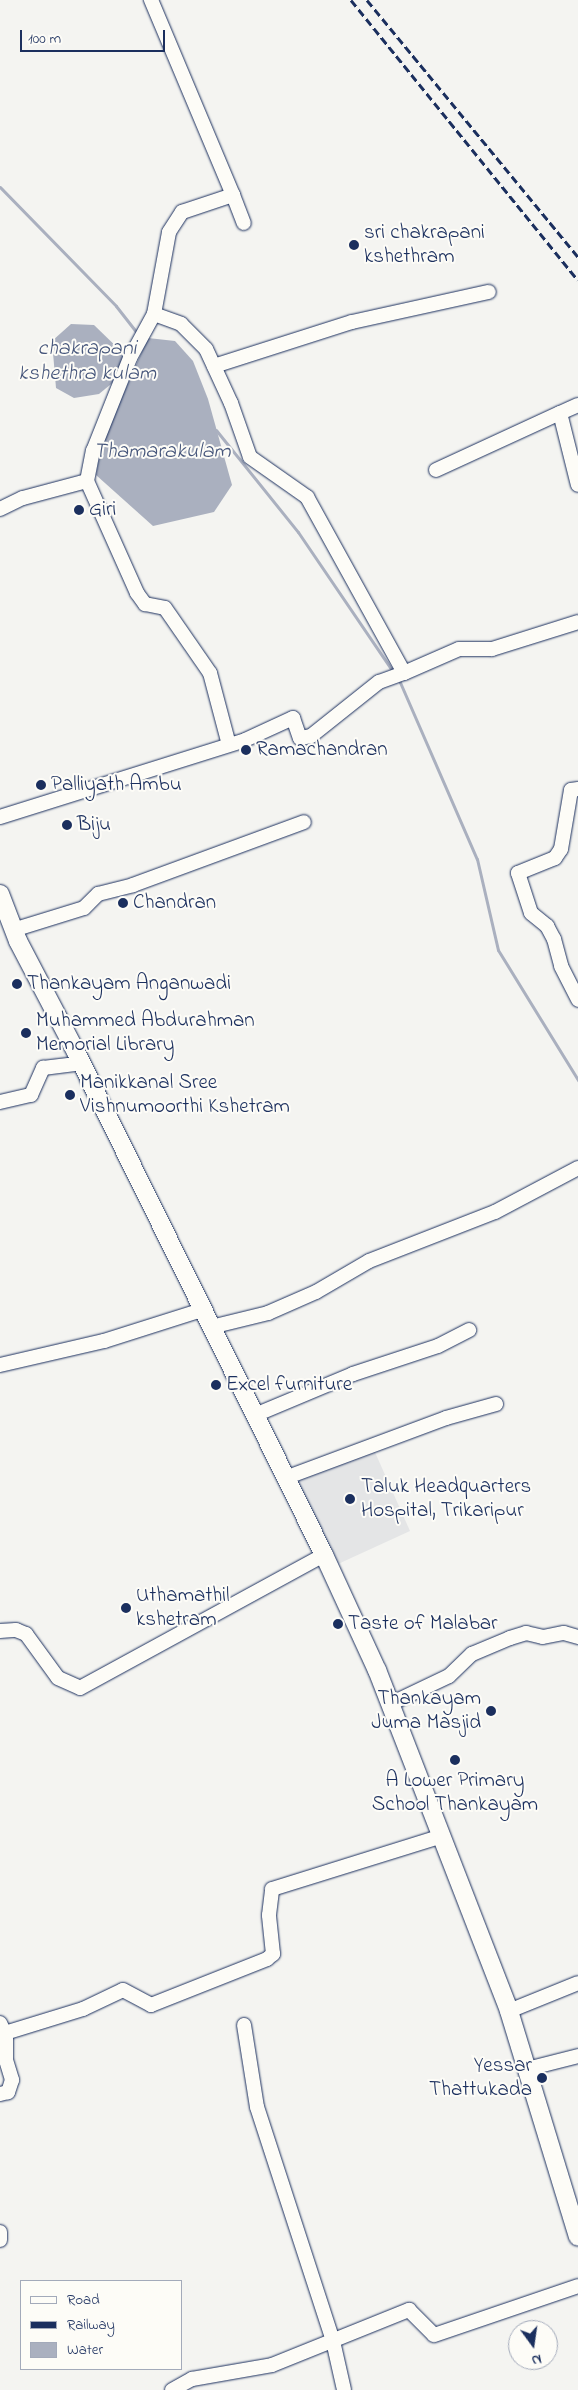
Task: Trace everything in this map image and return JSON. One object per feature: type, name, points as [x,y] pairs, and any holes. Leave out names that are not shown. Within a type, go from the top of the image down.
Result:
[{"type":"main road","points":[[0,894],[13,930],[81,1063],[324,1555],[390,1704],[509,2011],[578,2237]]},
{"type":"street","points":[[151,0],[244,223]]},
{"type":"street","points":[[229,745],[210,673],[165,608],[145,604],[137,593],[87,480],[93,451],[130,358],[154,314],[169,232],[182,212],[233,195]]},
{"type":"street","points":[[214,366],[352,322],[489,292]]},
{"type":"street","points":[[154,314],[181,324],[206,349],[231,403],[250,457],[307,497],[399,675]]},
{"type":"street","points":[[436,470],[578,405]]},
{"type":"street","points":[[560,413],[578,484]]},
{"type":"street","points":[[0,509],[23,498],[87,480]]},
{"type":"street","points":[[0,817],[229,745],[293,718],[300,738],[310,736],[379,682],[459,649],[492,650],[578,622]]},
{"type":"street","points":[[578,789],[571,790],[562,849],[555,858],[518,873],[531,913],[547,926],[554,939],[561,966],[578,1000]]},
{"type":"street","points":[[13,930],[84,908],[98,894],[133,885],[304,822]]},
{"type":"street","points":[[0,1102],[31,1095],[43,1068],[81,1063]]},
{"type":"street","points":[[211,1327],[268,1313],[316,1292],[369,1261],[495,1212],[578,1168]]},
{"type":"street","points":[[0,1365],[104,1341],[202,1310]]},
{"type":"street","points":[[255,1415],[353,1374],[438,1346],[469,1330]]},
{"type":"street","points":[[285,1478],[446,1418],[496,1404]]},
{"type":"street","points":[[0,1631],[16,1630],[26,1634],[58,1678],[80,1688],[324,1555]]},
{"type":"street","points":[[390,1704],[449,1676],[472,1654],[510,1638],[526,1633],[543,1637],[564,1633],[578,1637]]},
{"type":"street","points":[[0,2094],[8,2092],[12,2080],[6,2060],[3,2028],[83,2010],[124,1990],[151,2005],[267,1959],[273,1954],[269,1915],[272,1889],[442,1836]]},
{"type":"street","points":[[509,2011],[578,1983]]},
{"type":"street","points":[[244,2025],[257,2107],[333,2341],[344,2390]]},
{"type":"street","points":[[526,2069],[578,2056]]},
{"type":"street","points":[[0,2232],[0,2240]]},
{"type":"street","points":[[172,2390],[192,2378],[272,2365],[409,2310],[434,2335],[578,2286]]},
{"type":"shaded area","name":"Taluk Headquarters Hospital, Trikaripur","points":[[374,1450],[410,1531],[338,1564],[293,1480]]},
{"type":"water","name":"chakrapani kshethra kulam","points":[[71,324],[94,325],[126,356],[116,380],[99,394],[74,398],[56,388],[52,341]]},
{"type":"water","name":"Thamarakulam","points":[[148,338],[175,341],[193,361],[208,399],[232,485],[214,512],[153,526],[96,475],[102,442]]},
{"type":"waterway","points":[[0,187],[116,306],[136,332]]},
{"type":"waterway","points":[[216,430],[298,532],[394,673]]},
{"type":"waterway","points":[[399,680],[477,859],[498,950],[578,1080]]},
{"type":"railway","points":[[351,0],[578,280]]},
{"type":"railway","points":[[367,0],[578,257]]},
{"type":"place","name":"sri chakrapani kshethram","points":[[354,245]]},
{"type":"place","name":"Giri","points":[[79,510]]},
{"type":"place","name":"Ramachandran","points":[[246,750]]},
{"type":"place","name":"Palliyath Ambu","points":[[41,785]]},
{"type":"place","name":"Biju","points":[[67,825]]},
{"type":"place","name":"Chandran","points":[[123,903]]},
{"type":"place","name":"Thankayam Anganwadi","points":[[17,984]]},
{"type":"place","name":"Muhammed Abdurahman Memorial Library","points":[[26,1033]]},
{"type":"place","name":"Manikkanal Sree Vishnumoorthi Kshetram","points":[[70,1095]]},
{"type":"place","name":"Excel furniture","points":[[216,1385]]},
{"type":"place","name":"Taluk Headquarters Hospital, Trikaripur","points":[[350,1499]]},
{"type":"place","name":"Uthamathil kshetram","points":[[126,1608]]},
{"type":"place","name":"Taste of Malabar","points":[[338,1624]]},
{"type":"place","name":"Thankayam Juma Masjid","points":[[491,1711]]},
{"type":"place","name":"A Lower Primary School Thankayam","points":[[455,1760]]},
{"type":"place","name":"Yessar Thattukada","points":[[542,2078]]}]
